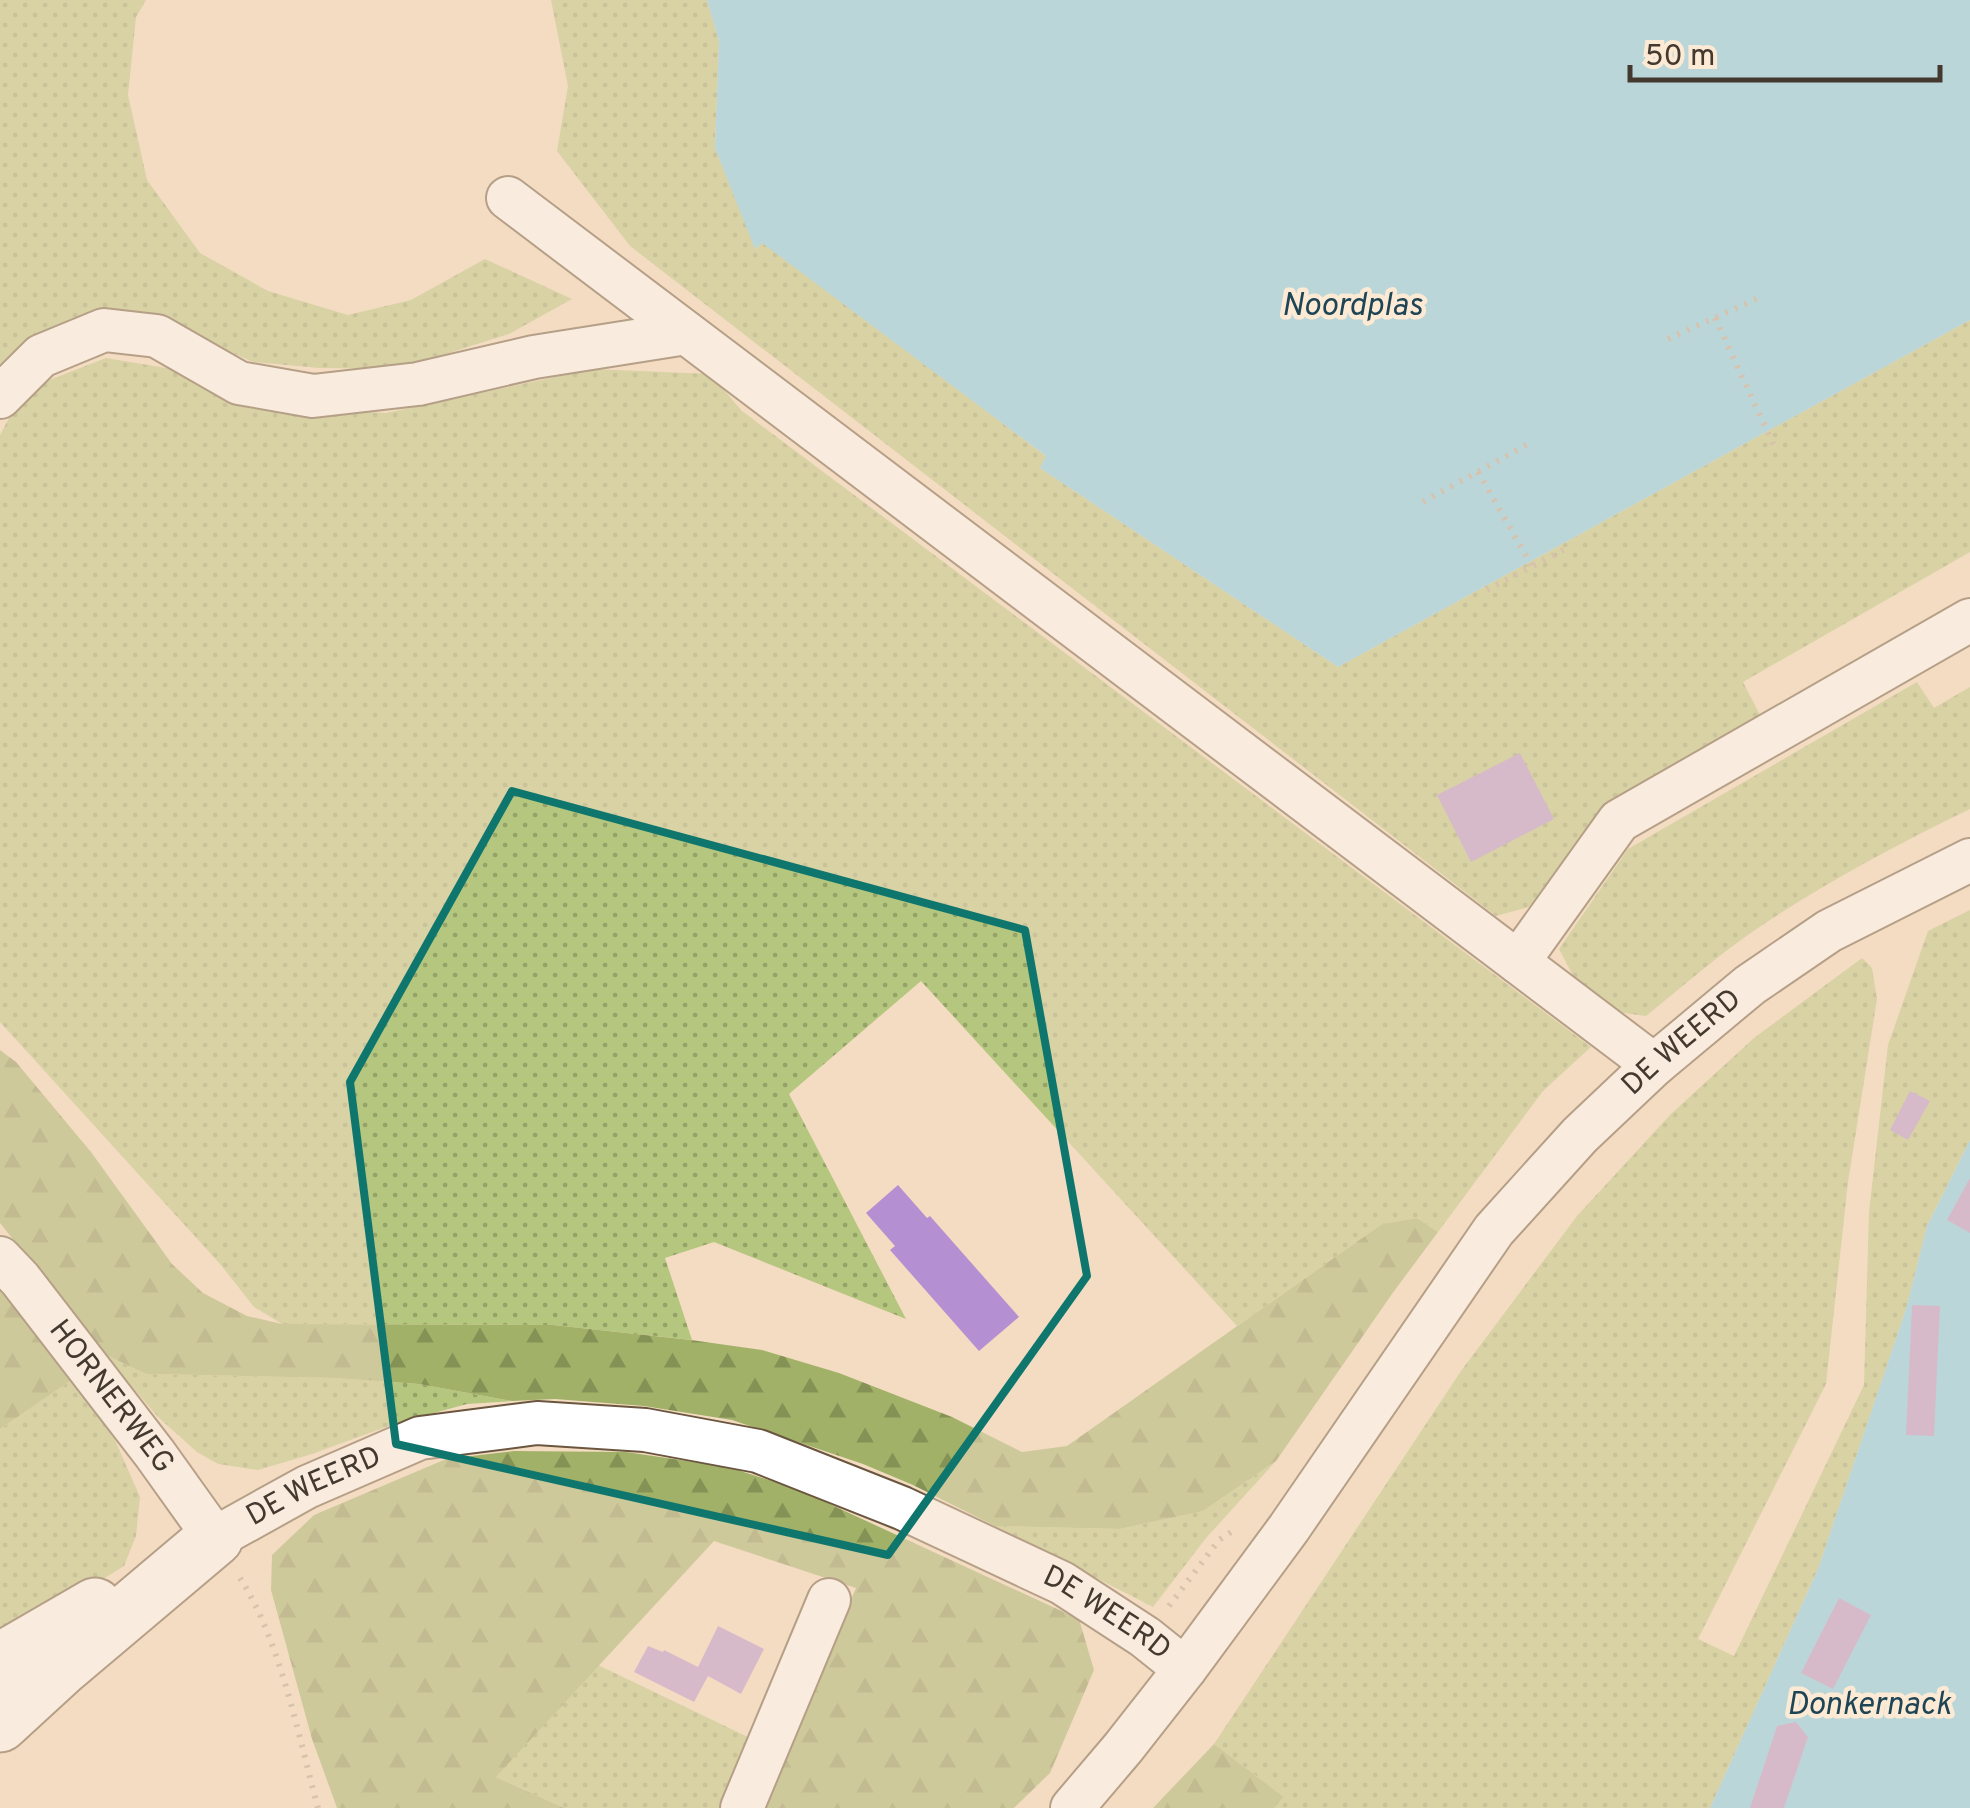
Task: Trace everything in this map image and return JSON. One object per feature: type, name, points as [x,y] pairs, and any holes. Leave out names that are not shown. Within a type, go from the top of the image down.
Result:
[{"type":"main road","points":[[0,1661],[216,1538]]},
{"type":"main road","points":[[0,1724],[216,1538]]},
{"type":"street","points":[[508,198],[1654,1065]]},
{"type":"street","points":[[0,397],[41,356],[104,330],[157,336],[239,383],[313,396],[418,384],[534,358],[686,332]]},
{"type":"street","points":[[1518,962],[1619,821],[1970,620]]},
{"type":"street","name":"DE WEERD","points":[[216,1538],[306,1488],[420,1438],[536,1424],[645,1430],[758,1451],[902,1508],[1062,1583],[1185,1668],[1290,1528],[1494,1230],[1580,1135],[1654,1065],[1750,985],[1829,931],[1970,860]]},
{"type":"street","name":"HORNERWEG","points":[[0,1258],[144,1439],[216,1538]]},
{"type":"street","points":[[742,1808],[829,1600]]},
{"type":"street","points":[[1072,1808],[1185,1668]]},
{"type":"path","points":[[1668,338],[1761,296]]},
{"type":"path","points":[[1715,318],[1775,448]]},
{"type":"path","points":[[1424,502],[1528,444]]},
{"type":"path","points":[[1478,472],[1532,566]]},
{"type":"path","points":[[1487,590],[1569,547]]},
{"type":"path","name":"DE WEERD","points":[[216,1538],[253,1600],[274,1650],[318,1808]]},
{"type":"highlighted area","points":[[512,791],[1025,930],[1087,1276],[888,1555],[396,1444],[350,1082]]},
{"type":"green space","points":[[0,0],[146,0],[136,17],[128,95],[147,180],[200,253],[268,291],[348,315],[411,300],[485,259],[572,299],[509,334],[398,369],[253,362],[143,312],[93,318],[0,373]]},
{"type":"green space","points":[[551,0],[707,0],[719,41],[715,148],[756,249],[762,242],[1047,457],[1040,468],[1338,667],[1970,320],[1970,552],[1743,682],[1762,719],[1536,905],[1496,916],[630,246],[557,151],[568,86]]},
{"type":"green space","points":[[106,358],[172,369],[280,408],[386,413],[593,369],[710,374],[742,411],[1591,1047],[1543,1091],[1438,1232],[1417,1218],[1382,1224],[1237,1326],[921,981],[789,1094],[906,1319],[714,1242],[665,1258],[692,1340],[553,1325],[282,1324],[254,1307],[221,1265],[0,1022],[0,435],[22,394]]},
{"type":"green space","points":[[1917,682],[1934,708],[1970,687],[1970,809],[1780,913],[1646,1016],[1624,1013],[1578,985],[1559,949],[1628,849]]},
{"type":"green space","points":[[1970,910],[1970,1140],[1927,1226],[1906,1309],[1818,1569],[1710,1808],[1274,1808],[1284,1797],[1214,1744],[1461,1371],[1577,1216],[1671,1114],[1754,1038],[1862,958],[1872,968],[1877,999],[1848,1182],[1826,1384],[1698,1639],[1734,1656],[1864,1385],[1869,1212],[1888,1045],[1928,931]]},
{"type":"green space","points":[[0,1050],[16,1062],[91,1152],[172,1264],[203,1293],[247,1316],[282,1324],[553,1325],[762,1350],[839,1373],[952,1417],[1022,1452],[1067,1446],[1382,1224],[1417,1218],[1438,1232],[1276,1461],[1203,1511],[1120,1529],[995,1526],[863,1464],[732,1420],[644,1406],[555,1399],[512,1401],[419,1384],[146,1374],[104,1354],[0,1223]]},
{"type":"green space","points":[[0,1286],[73,1379],[0,1429]]},
{"type":"green space","points":[[104,1354],[146,1374],[419,1384],[512,1401],[467,1404],[258,1470],[218,1464],[197,1452],[158,1417]]},
{"type":"green space","points":[[73,1379],[115,1440],[140,1497],[136,1536],[124,1566],[0,1643],[0,1429]]},
{"type":"green space","points":[[514,1451],[626,1452],[728,1467],[797,1489],[1079,1619],[1094,1670],[1050,1773],[1014,1808],[761,1808],[856,1588],[714,1541],[496,1777],[564,1808],[337,1808],[312,1739],[271,1590],[272,1555],[314,1515],[446,1459]]},
{"type":"green space","points":[[1276,1461],[1206,1538],[1153,1607],[995,1526],[1120,1529],[1203,1511]]},
{"type":"green space","points":[[598,1665],[750,1738],[721,1808],[564,1808],[496,1777]]},
{"type":"green space","points":[[1214,1744],[1284,1797],[1274,1808],[1153,1808]]},
{"type":"water","name":"Noordplas","points":[[707,0],[1970,0],[1970,320],[1338,667],[1040,468],[1046,456],[762,243],[755,249],[715,148],[719,41]]},
{"type":"water","name":"Donkernack","points":[[1970,1140],[1970,1808],[1710,1808],[1818,1569],[1906,1309],[1927,1226]]},
{"type":"building","points":[[1520,753],[1554,819],[1471,862],[1437,795]]},
{"type":"building","points":[[1910,1091],[1930,1101],[1908,1140],[1890,1130]]},
{"type":"building","points":[[1970,1178],[1970,1233],[1947,1220]]},
{"type":"building","points":[[898,1185],[1019,1317],[979,1351],[890,1250],[895,1246],[866,1213]]},
{"type":"building","points":[[1912,1305],[1940,1306],[1934,1436],[1906,1435]]},
{"type":"building","points":[[1839,1598],[1871,1615],[1833,1689],[1801,1673]]},
{"type":"building","points":[[718,1626],[764,1649],[741,1694],[708,1676],[694,1702],[634,1672],[648,1646],[698,1667]]},
{"type":"building","points":[[1796,1722],[1808,1737],[1784,1808],[1750,1808],[1777,1726]]}]
